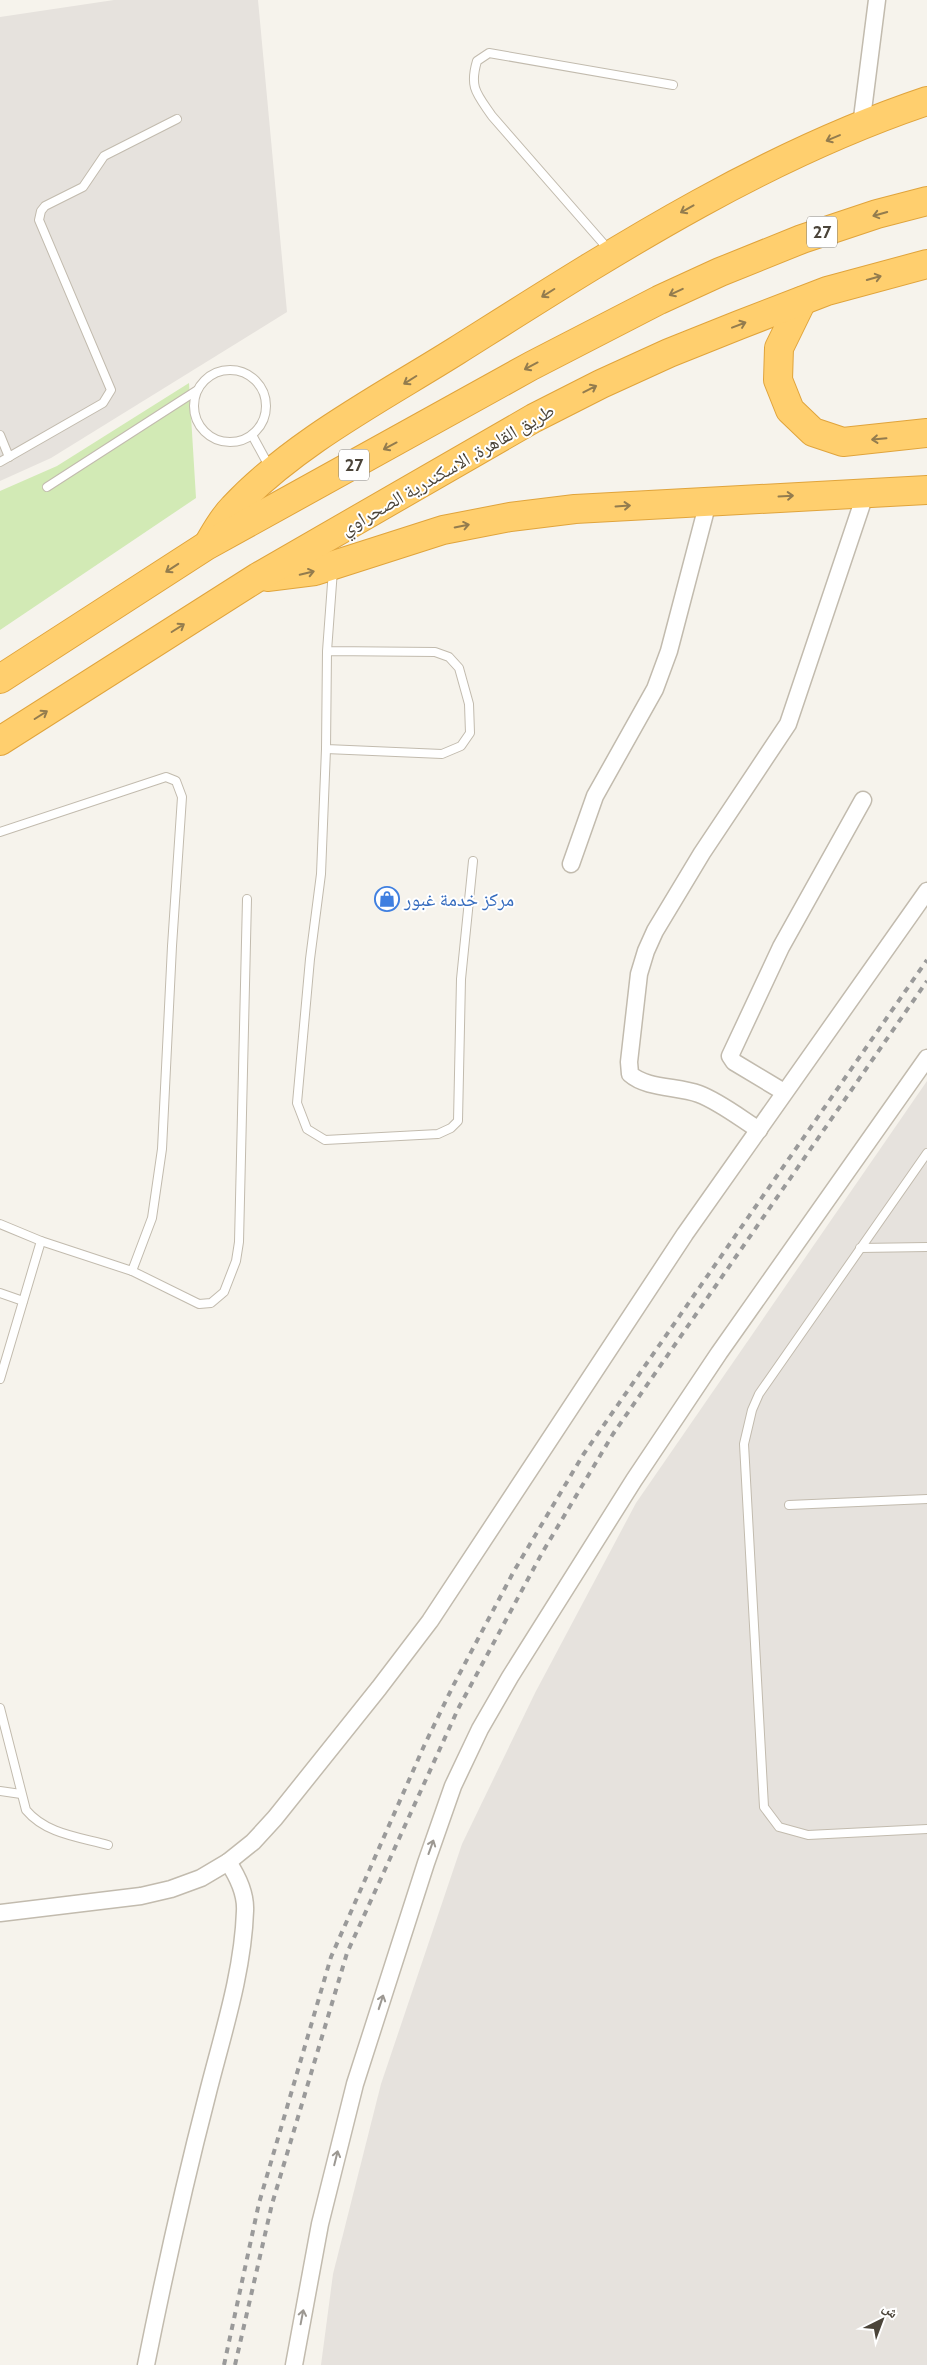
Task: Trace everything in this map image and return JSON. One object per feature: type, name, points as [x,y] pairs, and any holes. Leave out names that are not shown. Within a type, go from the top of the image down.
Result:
[{"type":"highway","points":[[206,546],[232,509],[272,472],[330,430],[612,253],[719,191],[789,156],[927,101]]},
{"type":"highway","name":"27","points":[[0,679],[206,546],[531,366],[658,300],[720,272],[802,239],[877,214],[927,201]]},
{"type":"highway","name":"طريق القاهرة, الاسكندرية الصحراوي","points":[[0,741],[258,577],[534,418],[600,384],[669,353],[814,296],[927,264]]},
{"type":"highway","points":[[814,296],[779,348],[778,380],[790,410],[813,432],[843,442],[927,434]]},
{"type":"highway","points":[[258,577],[296,575],[334,565],[443,530],[510,517],[575,509],[927,490]]},
{"type":"street","points":[[861,126],[877,0]]},
{"type":"street","points":[[759,1130],[700,1094],[681,1088],[643,1082],[630,1074],[629,1062],[639,974],[649,945],[664,916],[702,853],[788,724],[866,492]]},
{"type":"street","points":[[571,864],[595,796],[655,689],[669,651],[708,502]]},
{"type":"street","points":[[784,1092],[734,1062],[730,1056],[781,947],[862,800]]},
{"type":"street","points":[[0,1913],[141,1896],[171,1889],[201,1878],[228,1862],[253,1842],[379,1688],[430,1621],[685,1234],[927,891]]},
{"type":"street","points":[[294,2365],[320,2224],[355,2084],[426,1862],[453,1786],[480,1729],[510,1677],[639,1472],[725,1345],[927,1058]]},
{"type":"street","points":[[146,2365],[173,2230],[232,1996],[242,1944],[246,1909],[242,1890],[228,1862]]},
{"type":"lane","points":[[612,253],[492,116],[477,94],[472,78],[476,61],[489,53],[673,85]]},
{"type":"lane","points":[[0,462],[102,403],[111,390],[39,220],[41,211],[46,206],[83,187],[104,156],[177,119]]},
{"type":"lane","points":[[47,487],[196,391],[208,376],[226,369],[245,372],[260,384],[266,402],[264,421],[252,435],[234,442],[215,439],[200,427],[193,409],[196,391]]},
{"type":"lane","points":[[0,435],[9,456]]},
{"type":"lane","points":[[252,435],[272,472]]},
{"type":"lane","points":[[334,565],[327,651],[326,749],[321,874],[310,959],[297,1103],[307,1129],[325,1140],[438,1134],[451,1128],[458,1121],[461,979],[473,861]]},
{"type":"lane","points":[[326,749],[442,754],[461,746],[470,733],[469,704],[459,668],[450,657],[435,652],[327,651]]},
{"type":"lane","points":[[0,832],[171,777],[176,781],[182,797],[172,946],[162,1149],[152,1218],[132,1271]]},
{"type":"lane","points":[[0,1224],[41,1241],[132,1271],[199,1304],[212,1303],[224,1292],[236,1260],[238,1242],[247,899]]},
{"type":"lane","points":[[927,1153],[759,1394],[752,1410],[744,1444],[764,1807],[779,1827],[808,1835],[927,1829]]},
{"type":"lane","points":[[0,1379],[41,1241]]},
{"type":"lane","points":[[860,1248],[927,1247]]},
{"type":"lane","points":[[0,1293],[23,1301]]},
{"type":"lane","points":[[789,1505],[927,1499]]},
{"type":"lane","points":[[0,1708],[26,1810],[35,1821],[51,1829],[108,1845]]},
{"type":"lane","points":[[0,1738],[8,1741]]},
{"type":"lane","points":[[0,1791],[21,1794]]},
{"type":"shaded area","points":[[114,0],[258,0],[287,312],[51,458],[0,481],[0,17]]},
{"type":"shaded area","points":[[927,1081],[927,2365],[321,2365],[333,2274],[381,2084],[462,1844],[535,1693],[636,1503]]},
{"type":"green space","points":[[189,383],[196,498],[0,630],[0,491],[57,466]]},
{"type":"railway","points":[[224,2365],[259,2203],[331,1957],[424,1746],[453,1686],[514,1571],[583,1455],[927,960]]},
{"type":"railway","points":[[235,2365],[272,2204],[347,1953],[458,1709],[542,1553],[613,1434],[927,981]]},
{"type":"place","name":"مركز خدمة غبور","points":[[387,899]]}]
